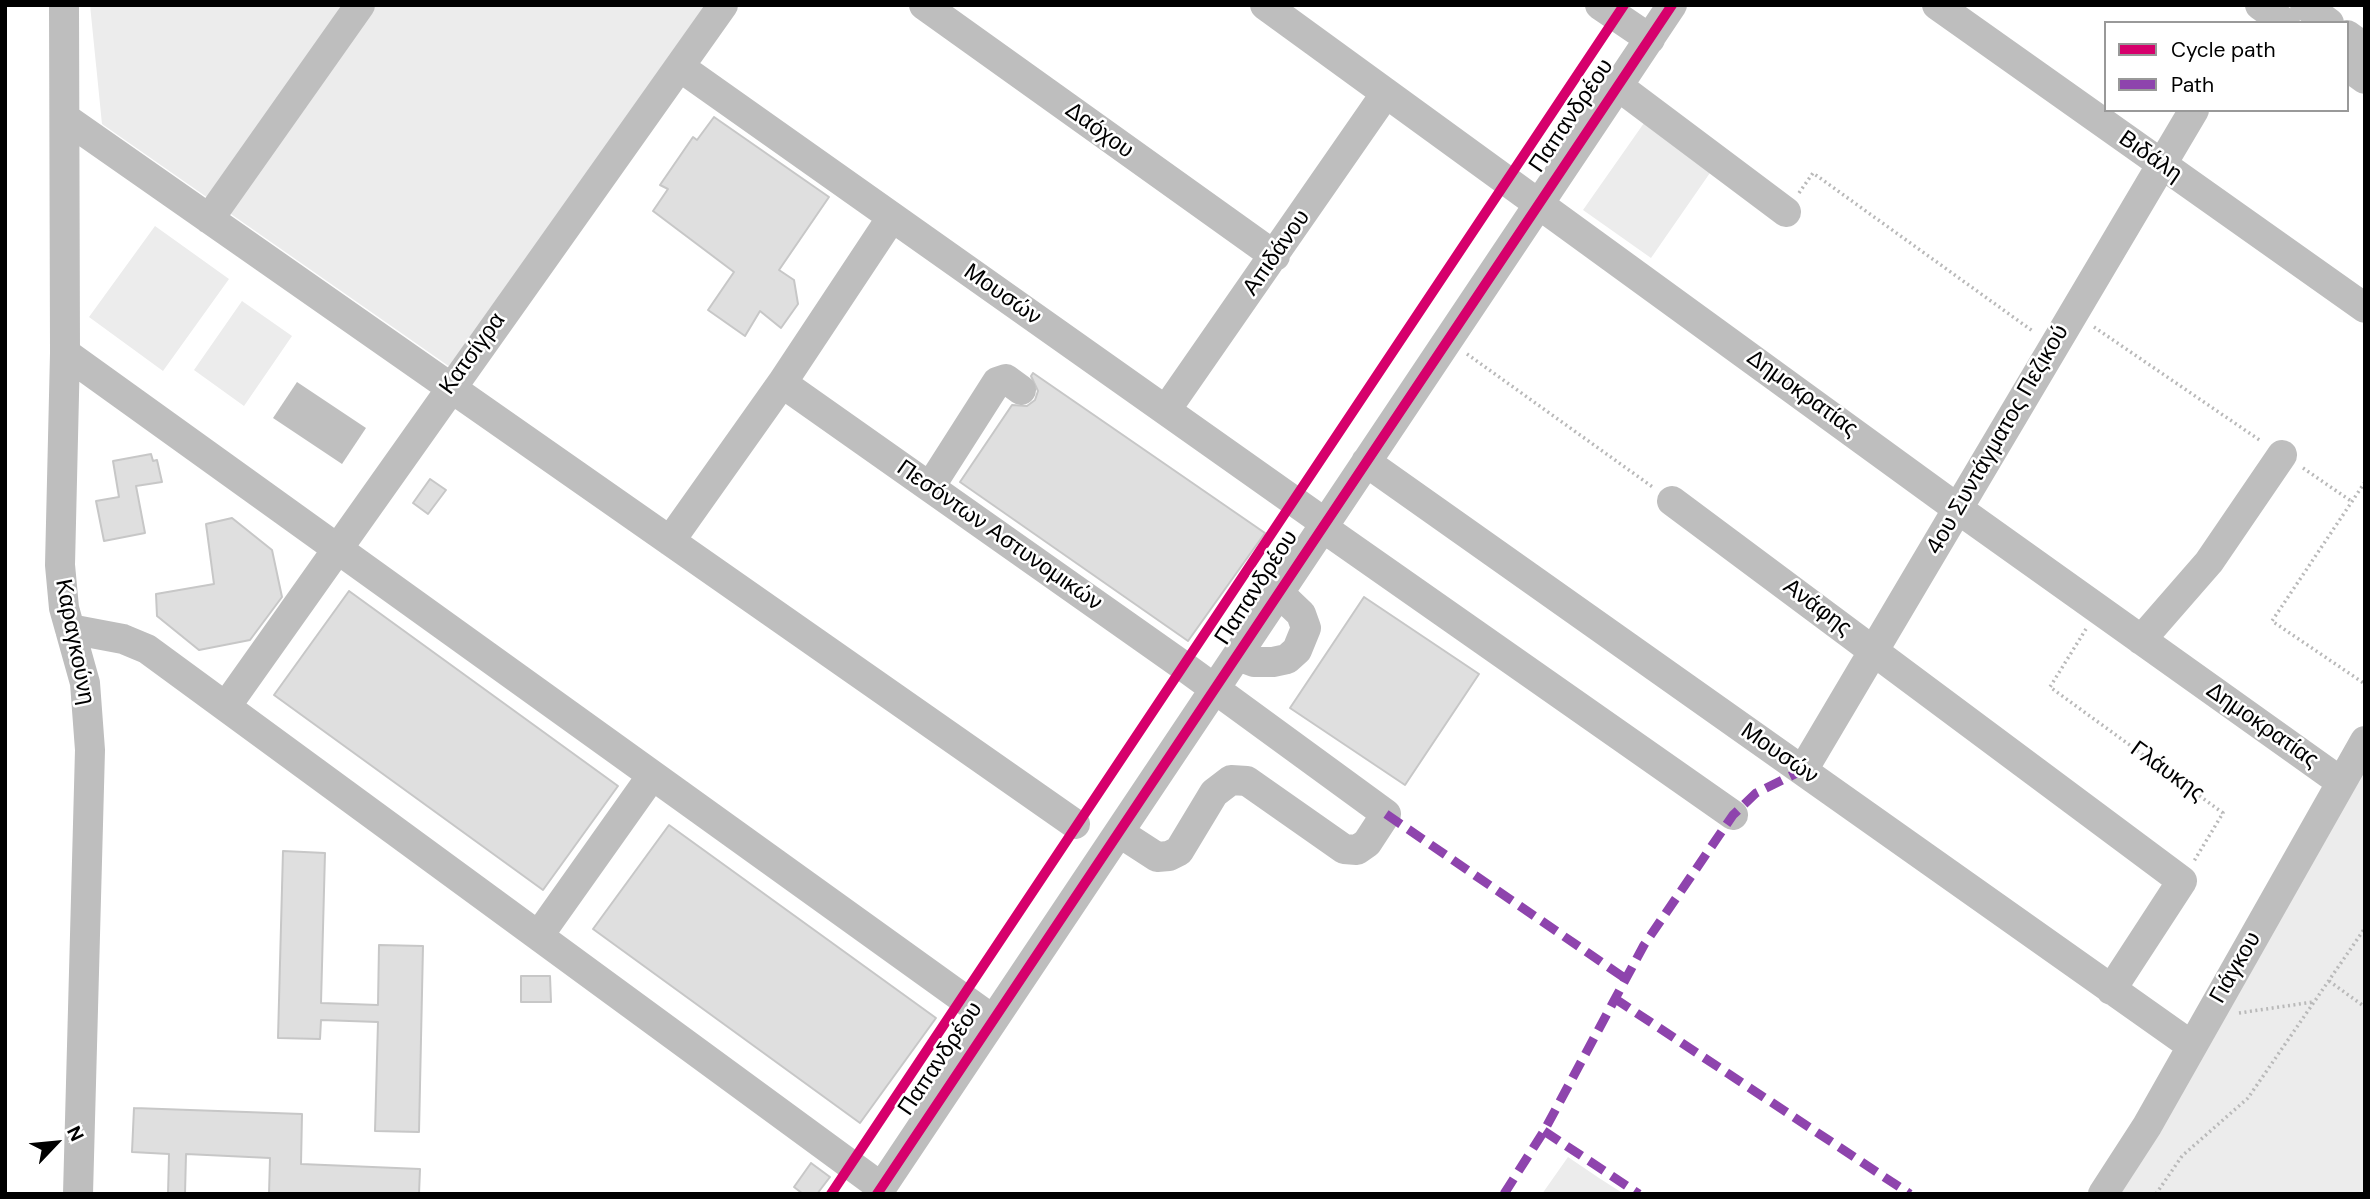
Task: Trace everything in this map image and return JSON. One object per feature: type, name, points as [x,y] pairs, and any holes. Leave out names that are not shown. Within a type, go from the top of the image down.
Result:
[{"type":"street","name":"Καραγκούνη","points":[[64,5],[65,353],[60,565],[70,629],[85,683],[90,750],[78,1194]]},
{"type":"street","points":[[209,219],[360,5]]},
{"type":"street","name":"Κατσίγρα","points":[[227,705],[339,549],[449,387],[723,5]]},
{"type":"street","name":"Δαόχου","points":[[924,5],[1275,256]]},
{"type":"street","name":"Δημοκρατίας","points":[[1265,5],[1958,509],[2341,782]]},
{"type":"street","points":[[1600,5],[1650,39]]},
{"type":"street","name":"Παπανδρέου","points":[[879,1191],[1672,5]]},
{"type":"street","name":"Βιδάλη","points":[[1937,5],[2365,308]]},
{"type":"street","points":[[2250,21],[2260,5],[2282,21]]},
{"type":"street","points":[[2305,5],[2326,21]]},
{"type":"street","points":[[2349,36],[2365,48]]},
{"type":"street","name":"Μουσών","points":[[680,67],[1733,815]]},
{"type":"street","points":[[2349,67],[2365,79]]},
{"type":"street","points":[[1618,86],[1786,212]]},
{"type":"street","name":"Απιδάνου","points":[[1166,410],[1386,93]]},
{"type":"street","name":"4ου Συντάγματος Πεζικού","points":[[1803,770],[2193,112]]},
{"type":"street","points":[[65,118],[1075,824]]},
{"type":"street","points":[[670,541],[782,383],[892,217]]},
{"type":"street","points":[[65,353],[651,777],[993,1020]]},
{"type":"street","points":[[930,487],[998,382],[1006,379],[1021,390]]},
{"type":"street","name":"Πεσόντων Αστυνομικών","points":[[782,383],[1387,814],[1367,843],[1357,850],[1344,849],[1247,781],[1231,780],[1214,793],[1179,851],[1170,856],[1157,857],[1120,833]]},
{"type":"street","points":[[2141,640],[2209,562],[2282,455]]},
{"type":"street","name":"Μουσών","points":[[1366,462],[2192,1046]]},
{"type":"street","name":"Ανάφης","points":[[1672,501],[2182,881]]},
{"type":"street","points":[[1238,656],[1254,662],[1273,662],[1287,659],[1297,650],[1306,628],[1301,614],[1279,593]]},
{"type":"street","points":[[70,629],[122,639],[147,649],[539,935],[879,1191]]},
{"type":"street","name":"Γιάγκου","points":[[2103,1194],[2147,1126],[2365,741]]},
{"type":"street","points":[[539,935],[651,777]]},
{"type":"street","points":[[2111,990],[2182,881]]},
{"type":"path","points":[[1786,212],[1813,173],[2053,345]]},
{"type":"path","points":[[2072,312],[2351,502]]},
{"type":"path","points":[[1448,341],[1672,501]]},
{"type":"path","points":[[2365,482],[2272,621],[2365,684]]},
{"type":"path","points":[[2156,1194],[2182,1156],[2248,1098],[2365,928]]},
{"type":"path","points":[[2329,981],[2365,1007]]},
{"type":"path","points":[[2208,1018],[2313,1002]]},
{"type":"shaded area","points":[[90,5],[708,5],[450,367],[102,124]]},
{"type":"shaded area","points":[[1644,123],[1712,170],[1651,258],[1583,210]]},
{"type":"shaded area","points":[[155,226],[229,279],[163,371],[89,317]]},
{"type":"shaded area","points":[[242,301],[292,336],[244,406],[194,370]]},
{"type":"shaded area","points":[[297,382],[366,428],[342,464],[273,418]]},
{"type":"shaded area","points":[[2365,768],[2365,1194],[2120,1194]]},
{"type":"shaded area","points":[[1568,1157],[1599,1178],[1624,1194],[1542,1194]]},
{"type":"building","points":[[714,117],[829,197],[779,270],[794,280],[798,304],[781,328],[760,311],[745,336],[708,310],[734,272],[653,211],[668,189],[660,185],[693,137],[697,140]]},
{"type":"building","points":[[1033,373],[1265,533],[1188,641],[960,482],[1012,405],[1027,406],[1035,400],[1038,391],[1031,376]]},
{"type":"building","points":[[151,454],[153,461],[157,460],[162,482],[136,486],[145,533],[104,541],[96,501],[119,497],[113,461]]},
{"type":"building","points":[[430,479],[446,490],[428,514],[413,503]]},
{"type":"building","points":[[232,518],[272,550],[282,597],[250,640],[199,650],[157,616],[156,594],[214,584],[206,524]]},
{"type":"building","points":[[349,591],[618,786],[543,890],[274,695]]},
{"type":"building","points":[[1364,597],[1479,674],[1405,785],[1290,708]]},
{"type":"building","points":[[669,825],[936,1018],[860,1123],[593,929]]},
{"type":"building","points":[[283,851],[325,853],[321,1003],[378,1005],[379,945],[423,946],[419,1132],[375,1131],[378,1022],[321,1020],[320,1039],[278,1038]]},
{"type":"building","points":[[521,976],[550,976],[551,1002],[521,1002]]},
{"type":"building","points":[[134,1108],[302,1114],[301,1164],[420,1169],[419,1194],[269,1194],[270,1158],[186,1154],[185,1194],[168,1194],[169,1154],[132,1152]]},
{"type":"building","points":[[811,1163],[830,1177],[817,1194],[803,1194],[794,1187]]},
{"type":"marked path","points":[[1504,1194],[1544,1131],[1644,945],[1733,815],[1756,793],[1803,770]]},
{"type":"marked path","points":[[1386,814],[1626,979]]},
{"type":"marked path","points":[[1614,998],[1910,1194]]},
{"type":"marked path","points":[[1544,1131],[1639,1194]]},
{"type":"cycle path","points":[[831,1194],[1624,5]]},
{"type":"cycle path","points":[[877,1194],[1672,5]]}]
